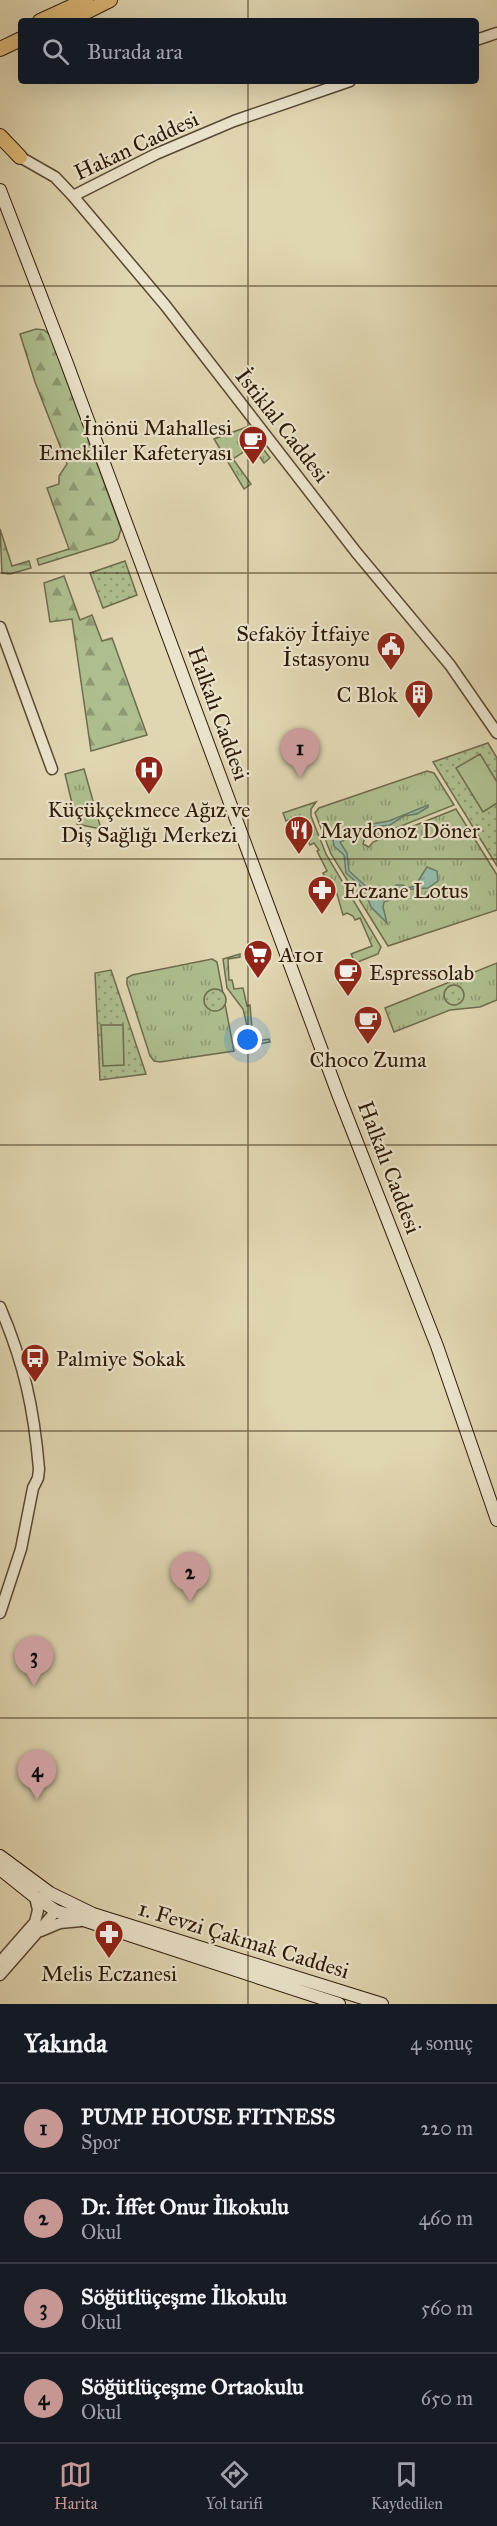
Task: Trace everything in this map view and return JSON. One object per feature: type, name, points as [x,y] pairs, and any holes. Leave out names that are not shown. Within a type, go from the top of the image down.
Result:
[{"type":"main road","points":[[47,18],[86,0]]},
{"type":"main road","points":[[74,18],[110,0]]},
{"type":"main road","points":[[0,37],[18,30]]},
{"type":"main road","points":[[0,49],[18,40]]},
{"type":"main road","points":[[0,136],[7,153]]},
{"type":"main road","name":"Halkalı Caddesi","points":[[0,190],[66,361],[329,1070],[437,1346],[497,1520]]},
{"type":"main road","points":[[0,1856],[50,1893],[88,1917]]},
{"type":"main road","points":[[0,1869],[56,1911],[88,1917],[339,2004]]},
{"type":"main road","points":[[50,1893],[56,1911]]},
{"type":"main road","points":[[56,1911],[66,1902]]},
{"type":"main road","name":"1. Fevzi Çakmak Caddesi","points":[[88,1917],[355,2000],[380,2004]]},
{"type":"main road","points":[[305,1993],[312,2004]]},
{"type":"street","points":[[479,39],[497,33]]},
{"type":"street","name":"Hakan Caddesi","points":[[73,196],[156,154],[234,120],[341,84]]},
{"type":"street","name":"İstiklal Caddesi","points":[[7,153],[55,177],[73,196],[172,314],[356,552],[446,660],[497,733]]},
{"type":"street","points":[[0,627],[52,769]]},
{"type":"street","points":[[0,1307],[14,1339],[28,1386],[39,1469],[21,1549],[0,1613]]},
{"type":"street","points":[[0,1975],[4,1962],[36,1922],[38,1910],[35,1897]]},
{"type":"street","points":[[4,1962],[39,1933],[56,1911]]},
{"type":"street","points":[[39,1933],[60,1923],[88,1917]]},
{"type":"green space","points":[[36,329],[44,330],[50,335],[121,529],[118,539],[113,542],[39,565],[37,559],[69,549],[47,488],[59,484],[59,476],[67,464],[35,382],[20,334]]},
{"type":"green space","points":[[247,427],[270,458],[264,463],[255,450],[248,455],[245,451],[233,459],[251,484],[244,489],[214,439]]},
{"type":"green space","points":[[0,529],[12,566],[29,561],[31,568],[10,574],[2,573]]},
{"type":"green space","points":[[125,561],[137,595],[103,608],[90,573]]},
{"type":"green space","points":[[64,576],[80,620],[92,615],[102,641],[112,638],[147,735],[91,751],[72,619],[50,622],[44,583]]},
{"type":"green space","points":[[488,743],[497,758],[497,866],[433,762]]},
{"type":"green space","points":[[480,754],[497,782],[497,803],[483,812],[456,768]]},
{"type":"green space","points":[[84,769],[101,829],[77,824],[65,774]]},
{"type":"green space","points":[[427,771],[434,773],[454,805],[371,838],[365,837],[363,844],[369,847],[373,842],[456,809],[497,875],[497,910],[388,946],[331,854],[315,813],[319,808]]},
{"type":"green space","points":[[316,802],[311,809],[311,816],[326,854],[381,947],[378,954],[355,963],[351,954],[372,946],[360,918],[355,920],[347,913],[343,915],[337,894],[332,895],[323,873],[327,871],[317,851],[319,850],[314,843],[310,845],[309,836],[306,836],[307,831],[300,815],[286,821],[283,813]]},
{"type":"green space","points":[[240,954],[240,957],[228,959],[229,980],[232,980],[234,989],[243,988],[247,1006],[250,1005],[252,1029],[255,1029],[257,1041],[269,1039],[270,1042],[255,1045],[251,1042],[243,1009],[227,988],[223,959]]},
{"type":"green space","points":[[212,959],[217,962],[234,1051],[154,1061],[150,1056],[127,978],[132,975]]},
{"type":"green space","points":[[497,963],[497,1000],[480,1007],[450,1010],[394,1032],[385,1008]]},
{"type":"green space","points":[[111,970],[146,1074],[100,1080],[95,973]]},
{"type":"green space","points":[[454,985],[461,988],[464,995],[461,1002],[454,1005],[447,1002],[444,995],[447,988]]},
{"type":"green space","points":[[215,989],[223,992],[226,1000],[223,1008],[215,1011],[207,1008],[204,1000],[207,992]]},
{"type":"green space","points":[[101,1025],[123,1025],[124,1065],[103,1066]]},
{"type":"water","points":[[428,805],[417,814],[404,816],[390,825],[373,827],[340,842],[347,853],[349,871],[371,891],[380,889],[387,894],[396,885],[403,885],[407,888],[415,886],[427,867],[437,871],[438,881],[428,888],[399,890],[392,899],[384,902],[387,923],[371,907],[364,889],[346,873],[344,855],[334,846],[333,841],[338,836],[352,833],[372,824],[389,821]]},
{"type":"place","name":"İnönü Mahallesi Emekliler Kafeteryası","points":[[253,466]]},
{"type":"place","name":"Sefaköy İtfaiye İstasyonu","points":[[391,672]]},
{"type":"place","name":"C Blok","points":[[419,720]]},
{"type":"place","name":"PUMP HOUSE FITNESS","points":[[300,778]]},
{"type":"place","name":"Küçükçekmece Ağız ve Diş Sağlığı Merkezi","points":[[149,796]]},
{"type":"place","name":"Maydonoz Döner","points":[[299,856]]},
{"type":"place","name":"Eczane Lotus","points":[[322,916]]},
{"type":"place","name":"A101","points":[[258,980]]},
{"type":"place","name":"Espressolab","points":[[348,998]]},
{"type":"place","name":"Choco Zuma","points":[[368,1046]]},
{"type":"place","name":"Palmiye Sokak","points":[[35,1384]]},
{"type":"place","name":"Dr. İffet Onur İlkokulu","points":[[190,1602]]},
{"type":"place","name":"Söğütlüçeşme İlkokulu","points":[[34,1686]]},
{"type":"place","name":"Söğütlüçeşme Ortaokulu","points":[[37,1800]]},
{"type":"place","name":"Melis Eczanesi","points":[[109,1960]]}]
